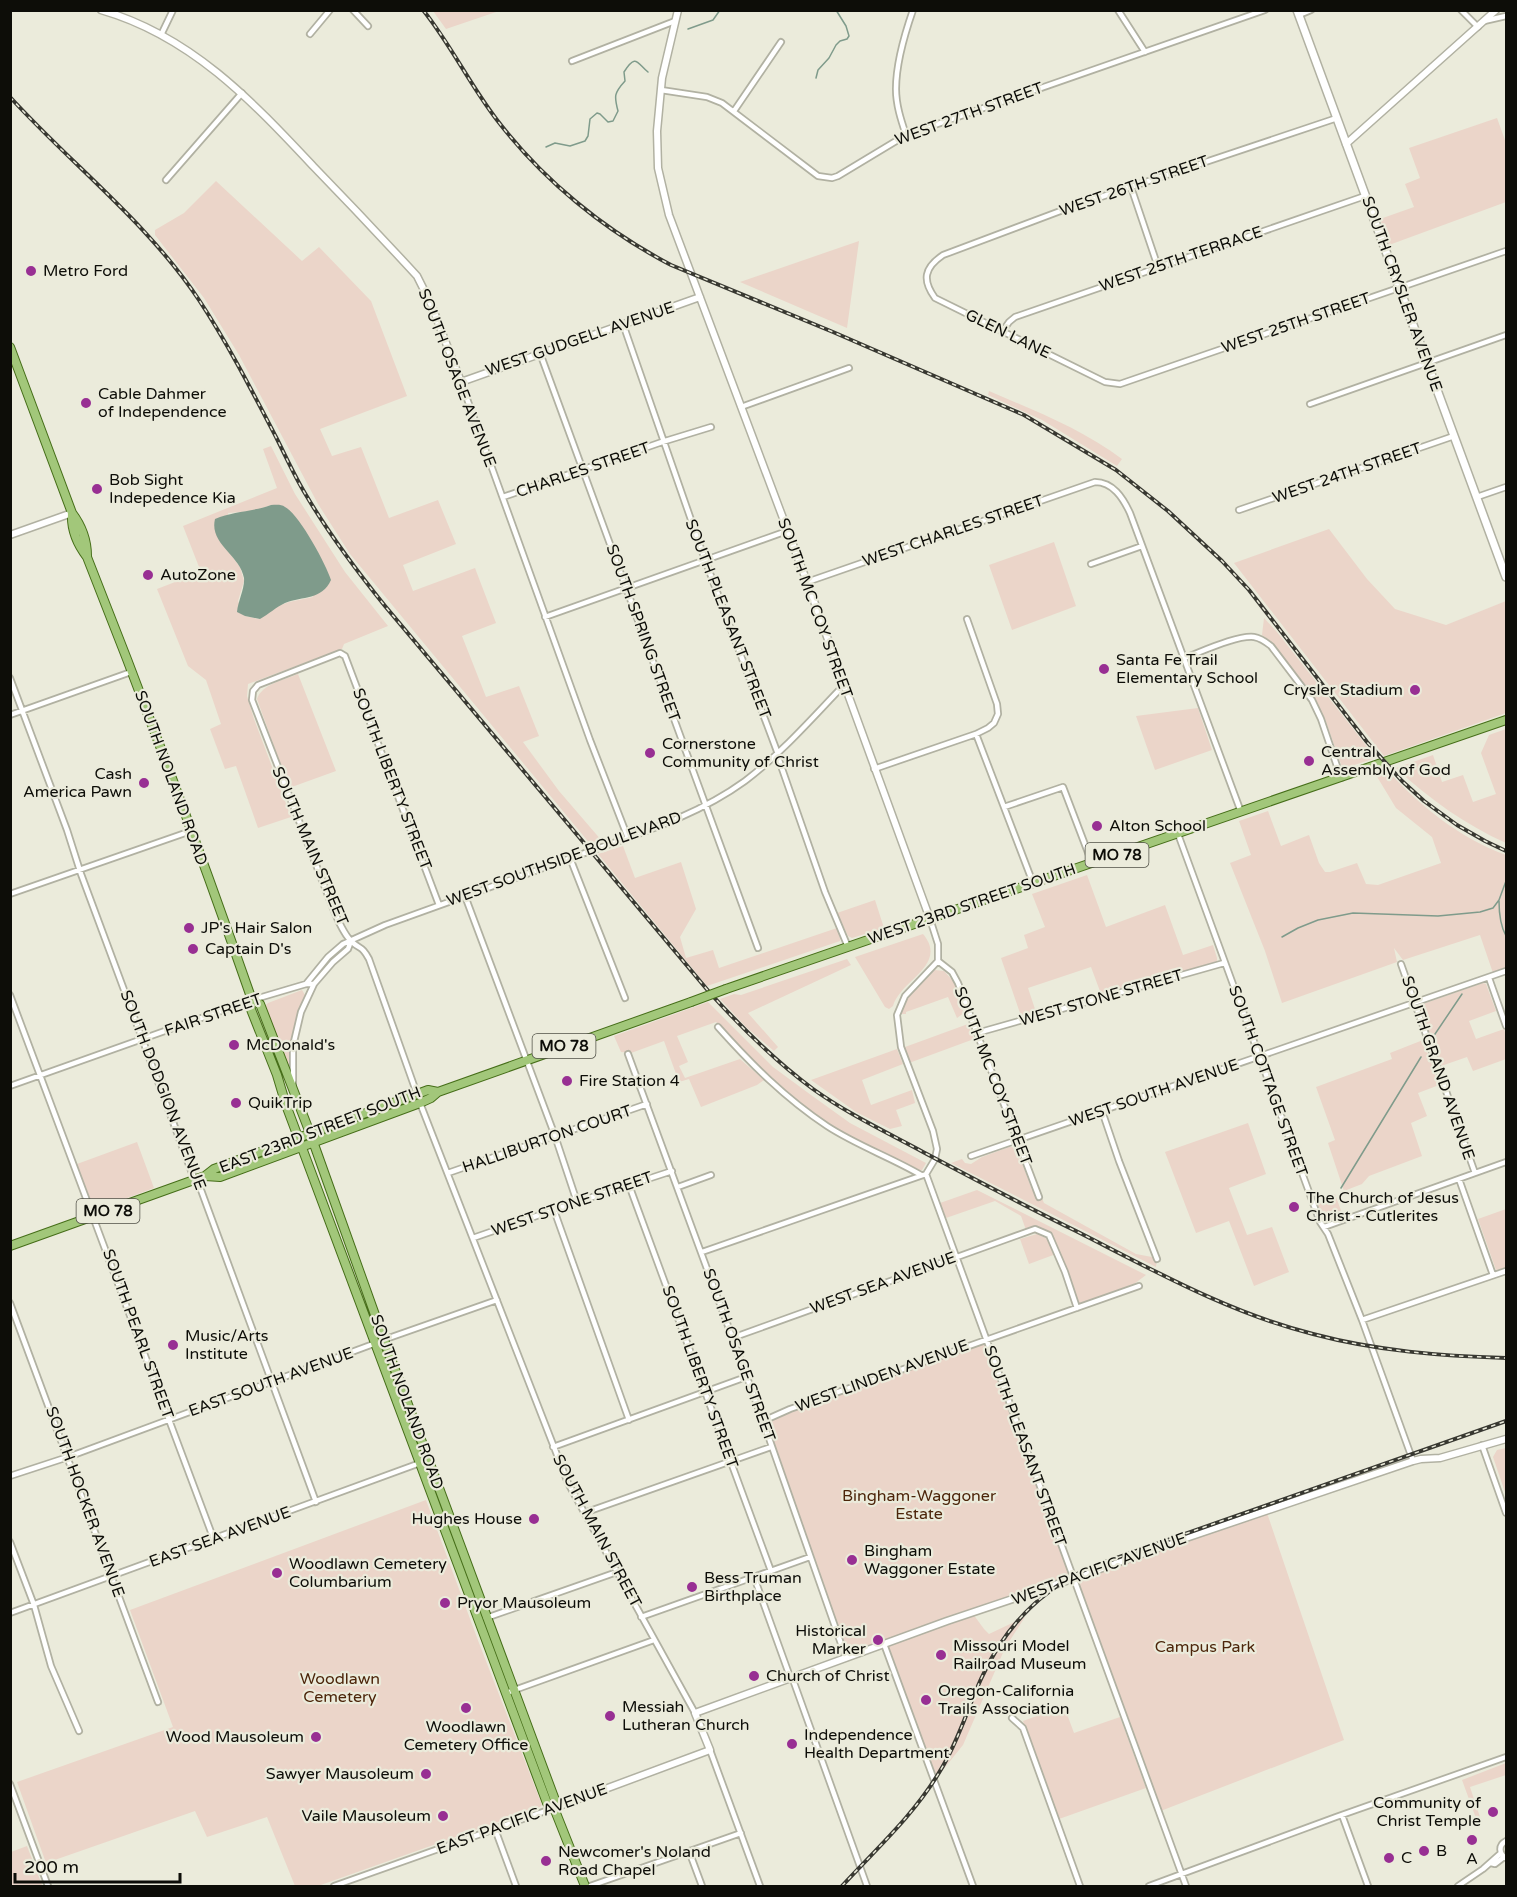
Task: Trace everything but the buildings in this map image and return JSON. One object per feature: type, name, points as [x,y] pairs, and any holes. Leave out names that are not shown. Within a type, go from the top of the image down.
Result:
[{"type":"main road","name":"SOUTH CRYSLER AVENUE","points":[[1298,13],[1506,577]]},
{"type":"main road","name":"SOUTH NOLAND ROAD","points":[[10,347],[72,513],[72,524],[79,544],[87,557],[191,831],[252,1000],[250,1007],[302,1146],[380,1341],[484,1619],[514,1689],[555,1800],[554,1808],[585,1887]]},
{"type":"main road","name":"WEST 23RD STREET SOUTH","points":[[438,1092],[848,946],[1241,813],[1506,720]]},
{"type":"main road","name":"SOUTH NOLAND ROAD","points":[[252,1000],[260,1005],[310,1133],[380,1341]]},
{"type":"main road","name":"EAST 23RD STREET SOUTH","points":[[205,1176],[214,1169],[428,1090],[438,1092]]},
{"type":"main road","name":"EAST 23RD STREET SOUTH","points":[[10,1246],[195,1179],[205,1176],[220,1177],[420,1103],[438,1092]]},
{"type":"main road","name":"SOUTH NOLAND ROAD","points":[[484,1619],[506,1693],[547,1803],[554,1808]]},
{"type":"street","name":"SOUTH OSAGE AVENUE","points":[[101,10],[161,35],[200,58],[242,93],[417,276],[431,304],[461,382],[602,774],[628,838]]},
{"type":"street","points":[[161,35],[173,10]]},
{"type":"street","points":[[309,34],[330,10]]},
{"type":"street","points":[[353,10],[368,26]]},
{"type":"street","name":"SOUTH MC COY STREET","points":[[678,10],[662,78],[657,131],[657,168],[673,226],[807,582],[930,919]]},
{"type":"street","points":[[906,135],[896,91],[897,76],[913,10]]},
{"type":"street","points":[[1118,10],[1145,52]]},
{"type":"street","name":"WEST 27TH STREET","points":[[661,90],[707,97],[722,103],[818,176],[825,178],[838,176],[906,135],[1265,10]]},
{"type":"street","points":[[1298,13],[1311,10]]},
{"type":"street","points":[[1461,10],[1478,27]]},
{"type":"street","points":[[1346,144],[1496,10]]},
{"type":"street","points":[[1484,21],[1506,16]]},
{"type":"street","points":[[572,61],[676,21]]},
{"type":"street","points":[[734,111],[782,42]]},
{"type":"street","points":[[166,180],[242,93]]},
{"type":"street","name":"WEST 26TH STREET","points":[[934,261],[953,251],[1131,187],[1337,118]]},
{"type":"street","points":[[1131,187],[1158,267]]},
{"type":"street","name":"WEST 25TH TERRACE","points":[[1002,332],[1015,317],[1366,196]]},
{"type":"street","name":"WEST 25TH STREET","points":[[1120,384],[1506,251]]},
{"type":"street","name":"GLEN LANE","points":[[934,261],[928,269],[926,280],[928,289],[934,298],[1105,382],[1120,384]]},
{"type":"street","name":"WEST GUDGELL AVENUE","points":[[461,382],[700,297]]},
{"type":"street","name":"SOUTH PLEASANT STREET","points":[[623,324],[662,442],[778,754],[825,892],[848,946]]},
{"type":"street","points":[[1310,404],[1506,335]]},
{"type":"street","name":"SOUTH SPRING STREET","points":[[540,353],[758,948]]},
{"type":"street","points":[[741,407],[849,368]]},
{"type":"street","points":[[662,442],[711,427]]},
{"type":"street","name":"WEST 24TH STREET","points":[[1239,510],[1454,436]]},
{"type":"street","name":"CHARLES STREET","points":[[503,497],[662,442]]},
{"type":"street","name":"WEST CHARLES STREET","points":[[807,582],[1095,482],[1106,484],[1123,499],[1142,546]]},
{"type":"street","points":[[1477,497],[1506,487]]},
{"type":"street","points":[[10,535],[72,513]]},
{"type":"street","points":[[545,617],[787,531]]},
{"type":"street","points":[[1091,564],[1142,546],[1241,813]]},
{"type":"street","points":[[874,769],[976,734],[994,723],[999,711],[976,651],[967,618]]},
{"type":"street","points":[[1184,658],[1243,636],[1257,637],[1271,646],[1312,700],[1321,719],[1341,778]]},
{"type":"street","name":"SOUTH MAIN STREET","points":[[343,654],[340,653],[258,685],[253,692],[252,700],[328,898],[351,941],[363,948],[369,959],[417,1094]]},
{"type":"street","name":"SOUTH LIBERTY STREET","points":[[343,654],[439,905]]},
{"type":"street","points":[[10,715],[131,672]]},
{"type":"street","name":"SOUTH DODGION AVENUE","points":[[10,678],[316,1502]]},
{"type":"street","name":"WEST SOUTHSIDE BOULEVARD","points":[[351,941],[385,925],[439,905],[666,825],[706,805],[744,781],[778,754],[844,685]]},
{"type":"street","points":[[976,734],[1033,884]]},
{"type":"street","points":[[1004,807],[1063,787],[1092,863]]},
{"type":"street","points":[[10,894],[191,831]]},
{"type":"street","name":"SOUTH COTTAGE STREET","points":[[1178,834],[1258,1057],[1320,1222],[1362,1320],[1413,1461]]},
{"type":"street","points":[[570,858],[625,998]]},
{"type":"street","points":[[465,896],[555,1136],[577,1202]]},
{"type":"street","points":[[702,1252],[923,1174],[934,1160],[936,1149],[933,1131],[901,1047],[897,1015],[905,996],[938,961],[938,944],[930,919]]},
{"type":"street","points":[[306,984],[328,957],[343,944],[351,941]]},
{"type":"street","points":[[293,1090],[294,1037],[301,1012],[314,984],[348,949],[351,941]]},
{"type":"street","name":"SOUTH MC COY STREET","points":[[938,961],[952,972],[958,983],[1039,1197]]},
{"type":"street","name":"WEST STONE STREET","points":[[977,1033],[1224,963]]},
{"type":"street","name":"SOUTH GRAND AVENUE","points":[[1401,964],[1475,1173]]},
{"type":"street","name":"WEST SOUTH AVENUE","points":[[971,1156],[1506,971]]},
{"type":"street","points":[[1489,978],[1506,1026]]},
{"type":"street","name":"FAIR STREET","points":[[10,1086],[252,1000],[306,984],[314,984]]},
{"type":"street","name":"SOUTH PEARL STREET","points":[[10,995],[214,1540]]},
{"type":"street","points":[[718,1027],[774,1085],[806,1111],[829,1127],[923,1174]]},
{"type":"street","name":"SOUTH OSAGE STREET","points":[[628,1054],[763,1421],[846,1658]]},
{"type":"street","name":"SOUTH MAIN STREET","points":[[420,1103],[568,1483],[695,1713],[760,1887]]},
{"type":"street","name":"HALLIBURTON COURT","points":[[448,1173],[647,1104]]},
{"type":"street","points":[[1101,1111],[1157,1259]]},
{"type":"street","points":[[1324,1227],[1506,1162]]},
{"type":"street","name":"WEST STONE STREET","points":[[473,1238],[672,1171]]},
{"type":"street","name":"SOUTH PLEASANT STREET","points":[[923,1174],[957,1257],[1072,1579],[1186,1887]]},
{"type":"street","name":"WEST STONE STREET","points":[[678,1187],[711,1175]]},
{"type":"street","name":"SOUTH GRAND AVENUE","points":[[1459,1179],[1493,1275]]},
{"type":"street","name":"SOUTH LIBERTY STREET","points":[[629,1185],[771,1571]]},
{"type":"street","points":[[554,1210],[629,1420]]},
{"type":"street","name":"WEST SEA AVENUE","points":[[732,1338],[1035,1229],[1049,1234],[1077,1308]]},
{"type":"street","points":[[1362,1320],[1506,1270]]},
{"type":"street","name":"WEST LINDEN AVENUE","points":[[763,1421],[790,1409],[1139,1286]]},
{"type":"street","name":"EAST SOUTH AVENUE","points":[[10,1476],[68,1457],[497,1299]]},
{"type":"street","name":"SOUTH HOCKER AVENUE","points":[[10,1303],[158,1702]]},
{"type":"street","points":[[553,1447],[746,1377]]},
{"type":"street","name":"WEST PACIFIC AVENUE","points":[[695,1713],[1180,1539],[1413,1461],[1440,1458],[1506,1439]]},
{"type":"street","points":[[1482,1445],[1506,1513]]},
{"type":"street","points":[[584,1513],[771,1447]]},
{"type":"street","name":"EAST SEA AVENUE","points":[[10,1613],[425,1461]]},
{"type":"street","points":[[10,1542],[34,1605],[51,1666],[80,1731]]},
{"type":"street","points":[[641,1617],[810,1557]]},
{"type":"street","points":[[484,1619],[617,1572]]},
{"type":"street","points":[[754,1577],[866,1885],[860,1886]]},
{"type":"street","points":[[506,1693],[654,1640]]},
{"type":"street","points":[[884,1644],[973,1887]]},
{"type":"street","points":[[1012,1718],[1023,1728],[1080,1887]]},
{"type":"street","name":"EAST PACIFIC AVENUE","points":[[334,1887],[710,1750]]},
{"type":"street","points":[[1149,1887],[1506,1757]]},
{"type":"street","points":[[10,1784],[48,1887]]},
{"type":"street","points":[[1342,1815],[1368,1887]]},
{"type":"street","points":[[495,1829],[516,1887]]},
{"type":"street","points":[[590,1887],[741,1833]]},
{"type":"street","points":[[1458,1887],[1504,1856],[1501,1847],[1506,1841]]},
{"type":"street","points":[[688,1851],[702,1887]]},
{"type":"green space","points":[[433,11],[499,11],[446,29]]},
{"type":"green space","points":[[1497,118],[1506,143],[1506,202],[1389,245],[1380,219],[1414,207],[1405,184],[1420,178],[1409,148]]},
{"type":"green space","points":[[216,181],[302,261],[319,247],[371,301],[407,396],[320,429],[332,456],[361,447],[389,518],[438,500],[456,544],[403,565],[413,591],[475,568],[496,623],[462,636],[486,697],[519,686],[539,736],[523,742],[559,791],[602,841],[591,845],[350,554],[318,504],[239,355],[204,298],[155,235],[155,230],[184,213]]},
{"type":"green space","points":[[859,241],[847,328],[740,282]]},
{"type":"green space","points":[[989,391],[1041,413],[1107,448],[1122,459],[1117,466],[1042,420],[988,395]]},
{"type":"green space","points":[[271,446],[295,494],[345,572],[388,626],[344,644],[342,649],[248,684],[247,696],[254,719],[291,817],[258,828],[236,766],[225,769],[210,729],[221,724],[206,680],[188,666],[157,589],[201,572],[183,526],[277,488],[263,449]],"holes":[[[271,505],[313,597],[278,606],[259,619],[245,616],[238,601],[244,581],[240,567],[232,556],[228,513],[254,511]]]},
{"type":"green space","points":[[1329,529],[1367,579],[1395,609],[1446,625],[1506,601],[1506,713],[1384,756],[1234,563]]},
{"type":"green space","points":[[1054,542],[1076,606],[1012,630],[989,565]]},
{"type":"green space","points":[[1264,618],[1376,758],[1342,767],[1316,700],[1272,642],[1262,635]]},
{"type":"green space","points":[[298,674],[336,771],[289,788],[257,699],[268,686]]},
{"type":"green space","points":[[1198,708],[1212,750],[1155,770],[1136,716]]},
{"type":"green space","points":[[1506,729],[1506,843],[1448,810],[1396,768],[1433,755],[1442,782],[1463,775],[1473,802],[1496,794],[1481,753],[1489,735]]},
{"type":"green space","points":[[1388,771],[1414,797],[1457,831],[1506,855],[1506,968],[1493,973],[1480,935],[1403,960],[1394,948],[1397,962],[1282,1003],[1265,951],[1230,863],[1251,855],[1239,821],[1268,811],[1281,846],[1309,835],[1319,863],[1325,872],[1357,863],[1366,884],[1378,885],[1441,863],[1432,837],[1396,808],[1376,775]]},
{"type":"green space","points":[[623,846],[635,878],[681,862],[696,909],[680,937],[686,958],[713,950],[719,968],[837,928],[840,941],[707,986],[598,854]]},
{"type":"green space","points":[[1087,875],[1106,927],[1165,905],[1183,955],[1213,945],[1217,962],[1101,994],[1091,967],[1028,988],[1036,1012],[1021,1016],[1001,958],[1028,948],[1024,935],[1045,927],[1032,894]]},
{"type":"green space","points":[[875,900],[884,928],[852,938],[848,936],[837,913]]},
{"type":"green space","points":[[923,934],[929,945],[930,955],[927,964],[904,988],[889,1009],[885,1007],[855,957]]},
{"type":"green space","points":[[847,959],[851,965],[748,1013],[778,1047],[774,1051],[746,1027],[720,999],[734,994],[741,995]]},
{"type":"green space","points":[[935,970],[944,971],[954,982],[964,1013],[957,1018],[948,997],[901,1014],[906,1000]]},
{"type":"green space","points":[[1483,983],[1486,984],[1496,1011],[1469,1021],[1476,1039],[1504,1029],[1506,1059],[1473,1071],[1467,1057],[1441,1066],[1419,1009],[1420,1005]]},
{"type":"green space","points":[[302,990],[305,995],[293,1032],[292,1071],[290,1071],[265,1006]]},
{"type":"green space","points":[[708,1002],[773,1067],[850,1123],[926,1163],[922,1170],[918,1171],[859,1141],[811,1111],[773,1080],[716,1022],[677,1036],[688,1062],[679,1066],[685,1078],[740,1059],[764,1080],[757,1085],[701,1107],[689,1079],[679,1082],[664,1041],[631,1053],[621,1052],[614,1036]]},
{"type":"green space","points":[[968,1024],[974,1039],[909,1063],[905,1047]]},
{"type":"green space","points":[[1423,1040],[1439,1085],[1418,1093],[1427,1116],[1411,1123],[1422,1156],[1369,1176],[1362,1184],[1344,1191],[1328,1143],[1335,1140],[1316,1087],[1392,1059],[1390,1053]]},
{"type":"green space","points":[[897,1049],[903,1064],[862,1080],[871,1105],[912,1090],[915,1103],[896,1110],[902,1126],[890,1129],[856,1112],[811,1080]]},
{"type":"green space","points":[[1248,1123],[1266,1174],[1229,1188],[1247,1235],[1272,1227],[1289,1272],[1254,1286],[1229,1221],[1196,1233],[1165,1152]]},
{"type":"green space","points":[[137,1142],[154,1188],[98,1209],[93,1207],[77,1164]]},
{"type":"green space","points":[[1009,1147],[1017,1149],[1032,1190],[1041,1196],[1044,1203],[1136,1254],[1157,1258],[1156,1267],[951,1163],[962,1159],[965,1163],[971,1164],[982,1157]]},
{"type":"green space","points":[[977,1190],[1146,1275],[1134,1284],[1078,1304],[1052,1233],[1036,1227],[1026,1230],[1021,1216],[995,1201],[946,1218],[940,1203]]},
{"type":"green space","points":[[1335,1194],[1343,1216],[1322,1221],[1315,1202]]},
{"type":"green space","points":[[1506,1209],[1506,1268],[1496,1270],[1478,1219]]},
{"type":"green space","points":[[1037,1234],[1048,1239],[1056,1254],[1029,1264],[1020,1239]]},
{"type":"green space","points":[[987,1339],[1072,1579],[1266,1510],[1344,1740],[1158,1812],[1073,1580],[973,1614],[989,1634],[1025,1617],[1005,1648],[963,1745],[934,1781],[884,1645],[846,1658],[763,1421]]},
{"type":"green space","points":[[1506,1448],[1506,1495],[1493,1457],[1497,1450]]},
{"type":"green space","name":"Woodlawn Cemetery","points":[[426,1500],[542,1805],[540,1807],[318,1886],[295,1886],[267,1817],[207,1837],[195,1811],[46,1863],[17,1782],[173,1727],[130,1610]]},
{"type":"green space","points":[[1064,1706],[1074,1733],[1120,1717],[1146,1788],[1059,1819],[1023,1721]]},
{"type":"green space","points":[[1506,1763],[1506,1775],[1470,1787],[1481,1820],[1477,1821],[1462,1780]]},
{"type":"green space","points":[[27,1846],[42,1885],[11,1886],[11,1852]]},
{"type":"shaded area","points":[[271,505],[283,506],[291,511],[318,552],[331,580],[323,591],[285,603],[260,619],[237,612],[244,578],[237,563],[220,543],[214,528],[215,519]]},
{"type":"waterway","points":[[688,29],[713,20],[720,10]]},
{"type":"waterway","points":[[816,78],[818,70],[829,58],[836,45],[849,36],[836,10]]},
{"type":"waterway","points":[[546,147],[555,143],[570,146],[585,141],[588,136],[590,119],[597,113],[608,122],[613,121],[618,111],[616,95],[625,81],[624,72],[628,66],[634,61],[648,72]]},
{"type":"waterway","points":[[1282,937],[1318,920],[1353,913],[1438,916],[1480,912],[1493,908],[1499,900],[1506,881]]},
{"type":"waterway","points":[[1499,901],[1500,919],[1506,936]]},
{"type":"waterway","points":[[1431,1040],[1462,994]]},
{"type":"waterway","points":[[1341,1188],[1421,1057]]},
{"type":"railway","points":[[423,10],[443,37],[487,107],[515,142],[576,202],[622,236],[671,265],[1024,415],[1116,470],[1168,511],[1222,561],[1249,590],[1367,742],[1402,781],[1424,801],[1457,825],[1506,851]]},
{"type":"railway","points":[[10,97],[133,220],[179,272],[230,351],[315,509],[343,552],[385,606],[710,993],[785,1067],[826,1098],[867,1122],[1163,1275],[1251,1315],[1313,1334],[1361,1345],[1433,1354],[1506,1358]]},
{"type":"railway","points":[[842,1886],[894,1831],[930,1787],[952,1749],[990,1660],[1012,1627],[1040,1599],[1056,1587],[1091,1567],[1506,1421]]},
{"type":"place","name":"Metro Ford","points":[[31,271]]},
{"type":"place","name":"Cable Dahmer of Independence","points":[[86,403]]},
{"type":"place","name":"Bob Sight Indepedence Kia","points":[[97,489]]},
{"type":"place","name":"AutoZone","points":[[148,575]]},
{"type":"place","name":"Santa Fe Trail Elementary School","points":[[1104,669]]},
{"type":"place","name":"Crysler Stadium","points":[[1415,690]]},
{"type":"place","name":"Cornerstone Community of Christ","points":[[650,753]]},
{"type":"place","name":"Central Assembly of God","points":[[1309,761]]},
{"type":"place","name":"Cash America Pawn","points":[[144,783]]},
{"type":"place","name":"Alton School","points":[[1097,826]]},
{"type":"place","name":"JP's Hair Salon","points":[[189,928]]},
{"type":"place","name":"Captain D's","points":[[193,949]]},
{"type":"place","name":"McDonald's","points":[[234,1045]]},
{"type":"place","name":"Fire Station 4","points":[[567,1081]]},
{"type":"place","name":"QuikTrip","points":[[236,1103]]},
{"type":"place","name":"The Church of Jesus Christ - Cutlerites","points":[[1294,1207]]},
{"type":"place","name":"Music/Arts Institute","points":[[173,1345]]},
{"type":"place","name":"Hughes House","points":[[534,1519]]},
{"type":"place","name":"Bingham Waggoner Estate","points":[[852,1560]]},
{"type":"place","name":"Woodlawn Cemetery Columbarium","points":[[277,1573]]},
{"type":"place","name":"Bess Truman Birthplace","points":[[692,1587]]},
{"type":"place","name":"Pryor Mausoleum","points":[[445,1603]]},
{"type":"place","name":"Historical Marker","points":[[878,1640]]},
{"type":"place","name":"Missouri Model Railroad Museum","points":[[941,1655]]},
{"type":"place","name":"Church of Christ","points":[[754,1676]]},
{"type":"place","name":"Oregon-California Trails Association","points":[[926,1700]]},
{"type":"place","name":"Woodlawn Cemetery Office","points":[[466,1708]]},
{"type":"place","name":"Messiah Lutheran Church","points":[[610,1716]]},
{"type":"place","name":"Wood Mausoleum","points":[[316,1737]]},
{"type":"place","name":"Independence Health Department","points":[[792,1744]]},
{"type":"place","name":"Sawyer Mausoleum","points":[[426,1774]]},
{"type":"place","name":"Community of Christ Temple","points":[[1493,1812]]},
{"type":"place","name":"Vaile Mausoleum","points":[[443,1816]]},
{"type":"place","name":"A","points":[[1472,1840]]},
{"type":"place","name":"B","points":[[1424,1851]]},
{"type":"place","name":"C","points":[[1389,1858]]},
{"type":"place","name":"Newcomer's Noland Road Chapel","points":[[546,1861]]},
{"type":"park label","name":"Bingham-Waggoner Estate","points":[[919,1505]]},
{"type":"park label","name":"Campus Park","points":[[1205,1647]]}]
